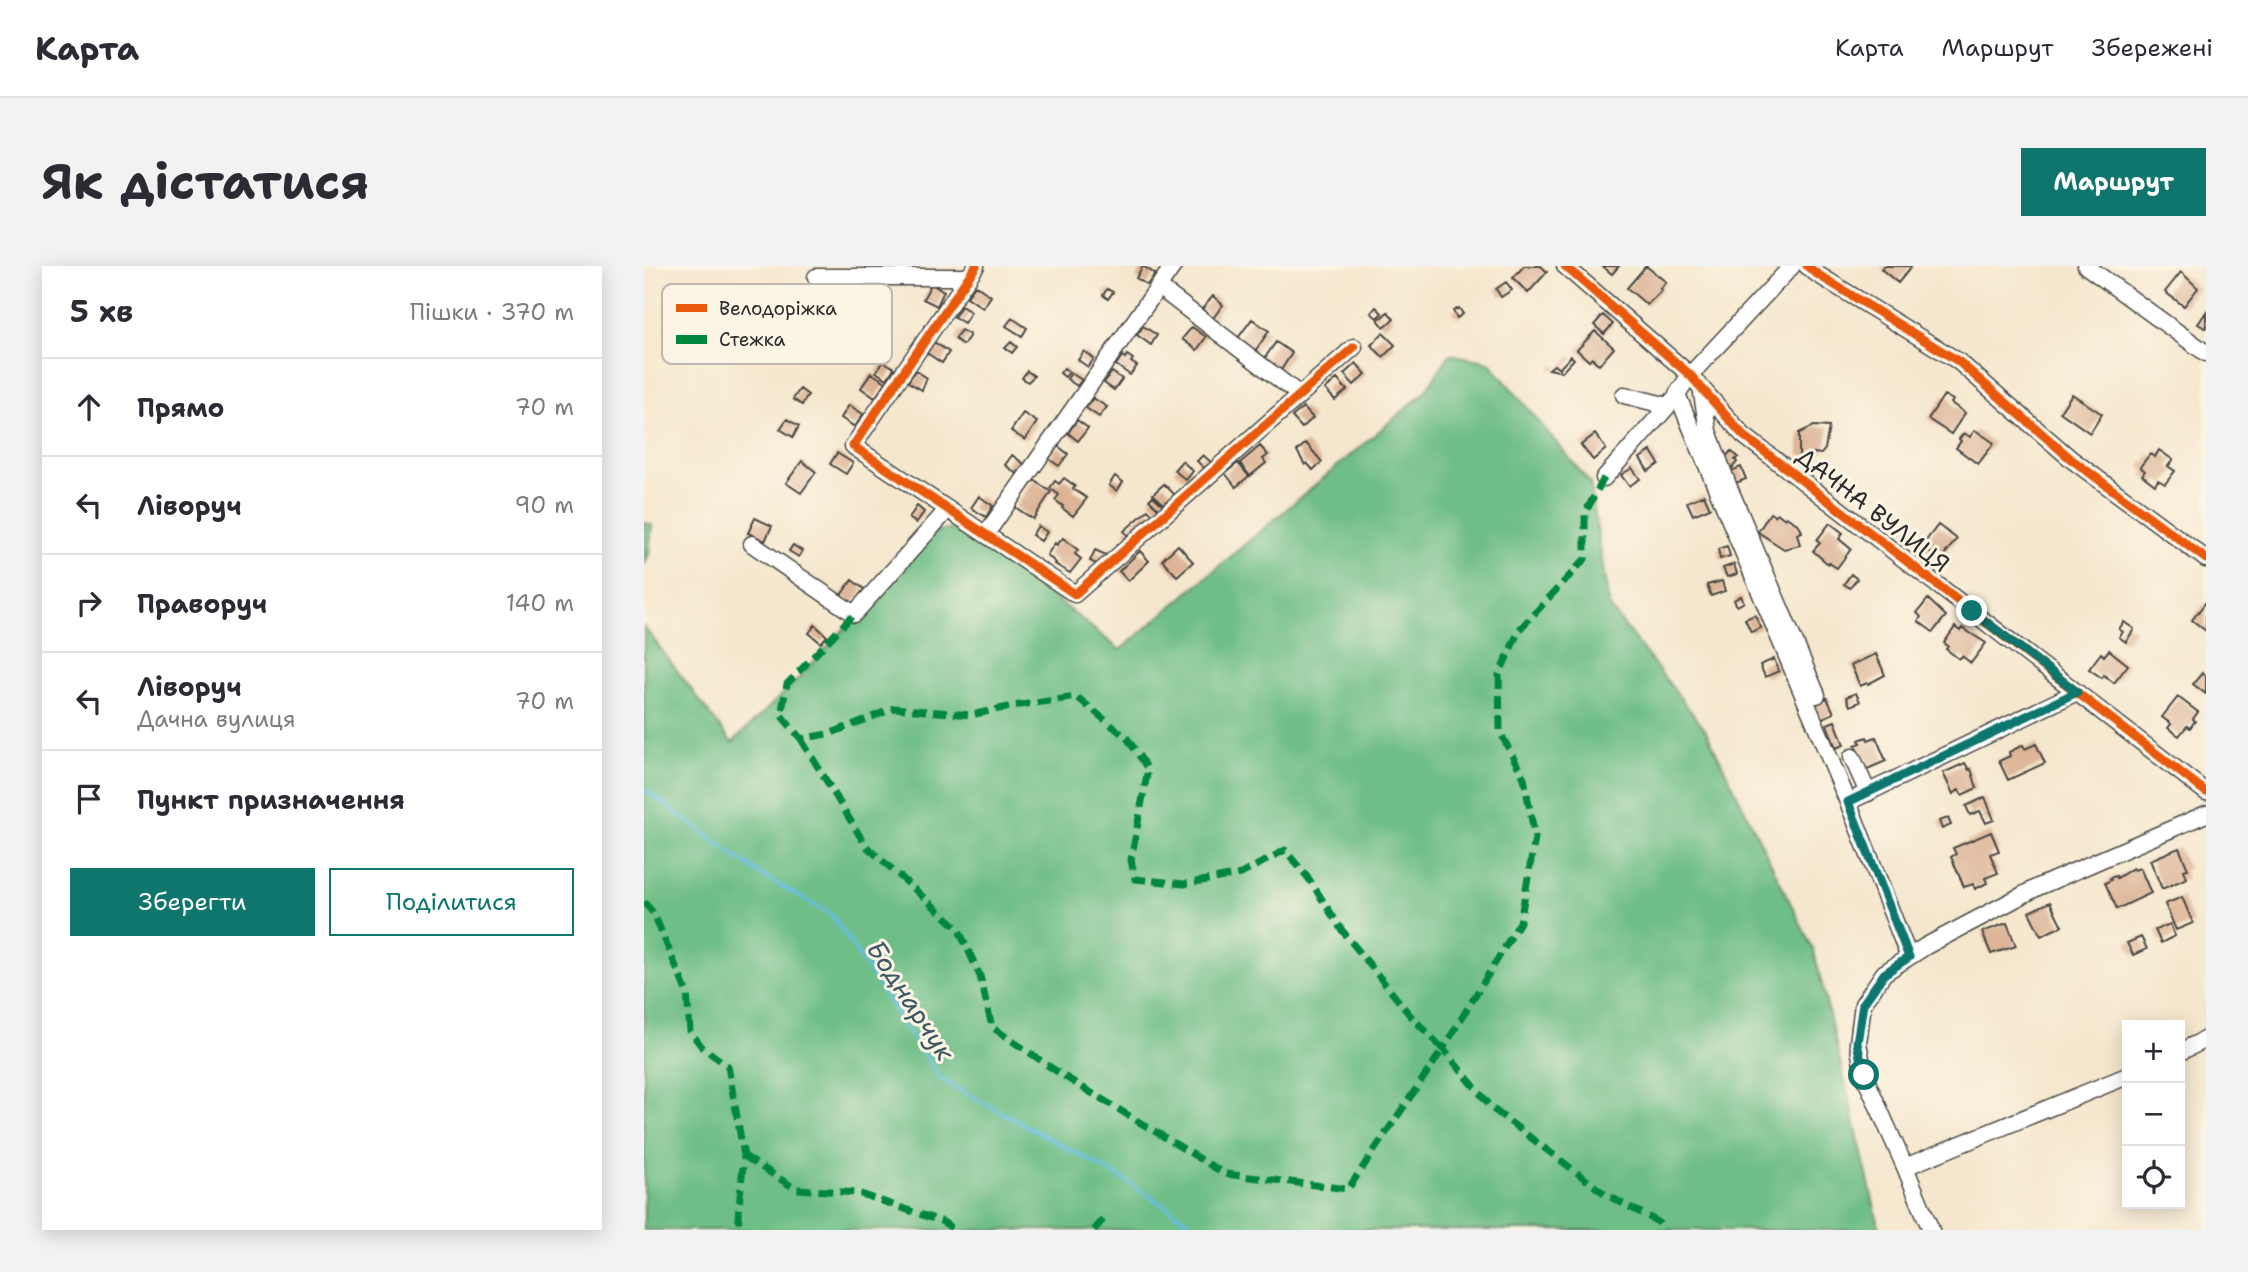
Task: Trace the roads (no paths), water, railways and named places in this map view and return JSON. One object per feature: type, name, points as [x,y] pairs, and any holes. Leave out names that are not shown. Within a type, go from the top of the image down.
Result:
[{"type":"street","points":[[986,534],[1174,266]]},
{"type":"street","name":"ДАЧНА ВУЛИЦЯ","points":[[1565,266],[1695,381],[1743,435],[2206,793]]},
{"type":"street","points":[[1604,478],[1672,400],[1695,381],[1792,266]]},
{"type":"street","points":[[1808,266],[1958,361],[2071,459],[2206,559]]},
{"type":"street","points":[[2086,266],[2206,353]]},
{"type":"street","points":[[816,277],[972,271]]},
{"type":"street","points":[[972,271],[853,446],[1075,594],[1354,347]]},
{"type":"street","points":[[1160,288],[1300,395]]},
{"type":"street","points":[[1695,381],[1708,431],[1728,485],[1817,695]]},
{"type":"street","points":[[1624,395],[1672,400]]},
{"type":"street","points":[[1672,400],[1848,802],[1909,957]]},
{"type":"street","points":[[752,544],[854,614],[948,509]]},
{"type":"street","points":[[1848,802],[2077,692]]},
{"type":"street","points":[[1852,757],[1868,793]]},
{"type":"street","points":[[1931,1230],[1864,1075],[1857,1043],[1863,1004],[1884,974],[1926,946],[2038,887],[2206,814]]},
{"type":"street","points":[[2185,1050],[2206,1039]]},
{"type":"street","points":[[1905,1167],[2122,1078]]},
{"type":"waterway","name":"Боднарчук","points":[[644,789],[760,874],[832,915],[940,1079],[1118,1176],[1202,1230]]}]
